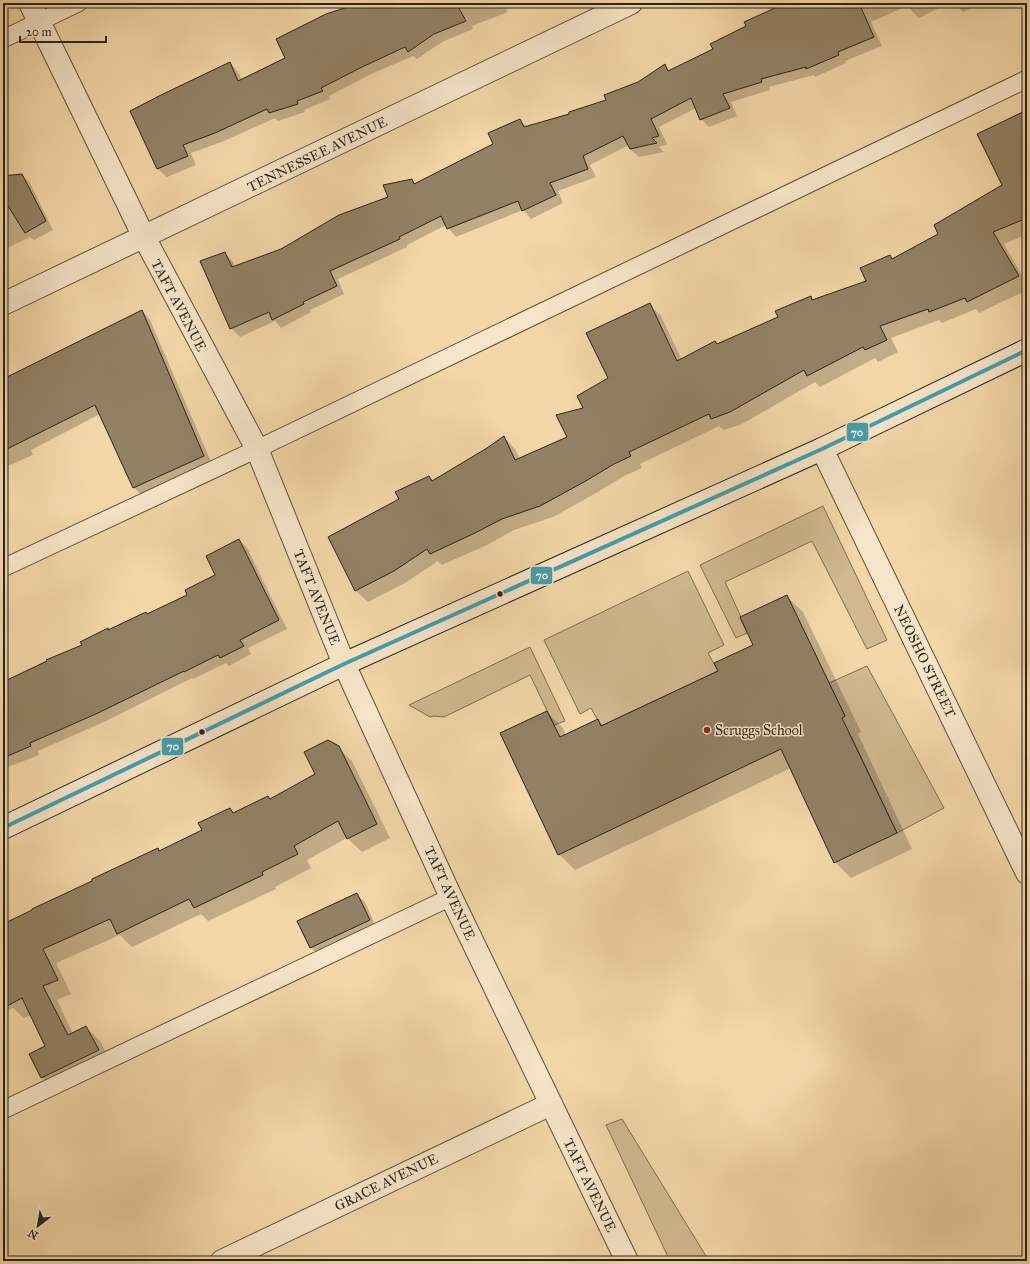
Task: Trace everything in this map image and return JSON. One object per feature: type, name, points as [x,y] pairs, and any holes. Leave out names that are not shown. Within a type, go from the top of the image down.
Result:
[{"type":"street","name":"TENNESSEE AVENUE","points":[[3,304],[631,3]]},
{"type":"street","name":"TAFT AVENUE","points":[[34,12],[144,237],[257,449],[344,664],[451,897],[627,1261]]},
{"type":"street","points":[[3,828],[344,664],[822,449],[1027,350]]},
{"type":"street","name":"NEOSHO STREET","points":[[822,449],[1027,873]]},
{"type":"street","name":"GRACE AVENUE","points":[[222,1261],[551,1104]]},
{"type":"lane","points":[[3,39],[34,12],[78,3]]},
{"type":"lane","points":[[3,568],[257,449],[1027,79]]},
{"type":"lane","points":[[3,1110],[451,897]]},
{"type":"shaded area","points":[[823,506],[887,640],[867,649],[812,541],[725,582],[747,633],[736,638],[700,565]]},
{"type":"shaded area","points":[[688,571],[724,645],[708,653],[718,671],[601,726],[591,708],[580,714],[544,640]]},
{"type":"shaded area","points":[[530,647],[565,721],[554,725],[530,675],[444,717],[430,717],[409,705]]},
{"type":"shaded area","points":[[867,666],[944,808],[897,833],[851,736],[844,739],[836,721],[845,716],[829,683]]},
{"type":"shaded area","points":[[622,1119],[709,1261],[670,1261],[606,1125]]},
{"type":"building","points":[[360,3],[456,3],[466,21],[434,34],[408,52],[405,47],[362,67],[321,88],[323,91],[297,101],[298,104],[269,113],[267,109],[215,133],[183,145],[188,156],[157,169],[130,111],[230,62],[238,81],[285,58],[276,39],[326,14]]},
{"type":"building","points":[[786,3],[859,3],[874,37],[838,52],[839,55],[806,69],[806,67],[761,79],[762,82],[723,94],[730,108],[700,120],[691,98],[651,119],[659,136],[652,138],[657,143],[630,149],[623,136],[583,156],[588,169],[550,183],[556,195],[522,211],[518,201],[447,229],[441,216],[399,237],[400,239],[330,271],[337,286],[303,302],[304,304],[272,320],[269,312],[230,329],[200,261],[225,252],[232,267],[281,249],[339,215],[388,197],[383,185],[412,179],[414,184],[493,144],[488,133],[520,119],[524,127],[569,114],[569,112],[606,100],[604,95],[638,82],[665,64],[668,71],[713,49],[710,44],[746,26],[744,22]]},
{"type":"building","points":[[1027,110],[1027,218],[993,232],[1019,276],[967,302],[965,298],[929,312],[928,309],[880,326],[887,340],[865,350],[863,347],[807,376],[804,370],[730,412],[711,419],[709,414],[629,452],[631,456],[540,506],[502,519],[430,554],[427,549],[394,571],[355,591],[328,537],[399,499],[395,492],[429,476],[432,481],[504,436],[515,460],[567,437],[556,415],[583,408],[577,396],[608,378],[586,333],[650,303],[677,361],[715,341],[717,344],[778,317],[775,311],[811,296],[812,300],[866,281],[860,268],[890,255],[892,259],[938,234],[934,225],[1002,185],[977,134]]},
{"type":"building","points":[[22,174],[46,221],[25,233],[3,198],[3,176]]},
{"type":"building","points":[[142,310],[204,456],[133,488],[95,405],[3,451],[3,379]]},
{"type":"building","points":[[239,539],[279,620],[240,640],[244,646],[220,658],[218,655],[98,713],[30,743],[31,746],[3,758],[3,682],[47,661],[46,660],[82,645],[80,642],[108,628],[108,630],[146,612],[147,614],[187,595],[185,590],[215,575],[206,556]]},
{"type":"building","name":"Scruggs School","points":[[787,595],[845,716],[842,718],[897,833],[834,863],[781,749],[558,855],[500,733],[547,711],[560,737],[598,719],[601,726],[718,671],[714,663],[753,645],[740,617]]},
{"type":"building","points":[[328,740],[339,746],[377,824],[347,839],[338,821],[294,846],[298,854],[262,872],[263,875],[194,908],[189,899],[117,934],[110,919],[43,949],[58,980],[43,986],[68,1035],[86,1026],[99,1050],[41,1078],[29,1054],[45,1046],[22,998],[3,1008],[3,924],[92,881],[92,879],[158,848],[159,851],[202,830],[198,823],[230,808],[233,813],[268,796],[270,799],[315,774],[304,752]]},
{"type":"building","points":[[357,893],[370,920],[310,948],[297,921]]},
{"type":"transit line","name":"70","points":[[3,828],[344,664],[822,449],[1027,350]]},
{"type":"place","name":"Scruggs School","points":[[707,730]]}]
